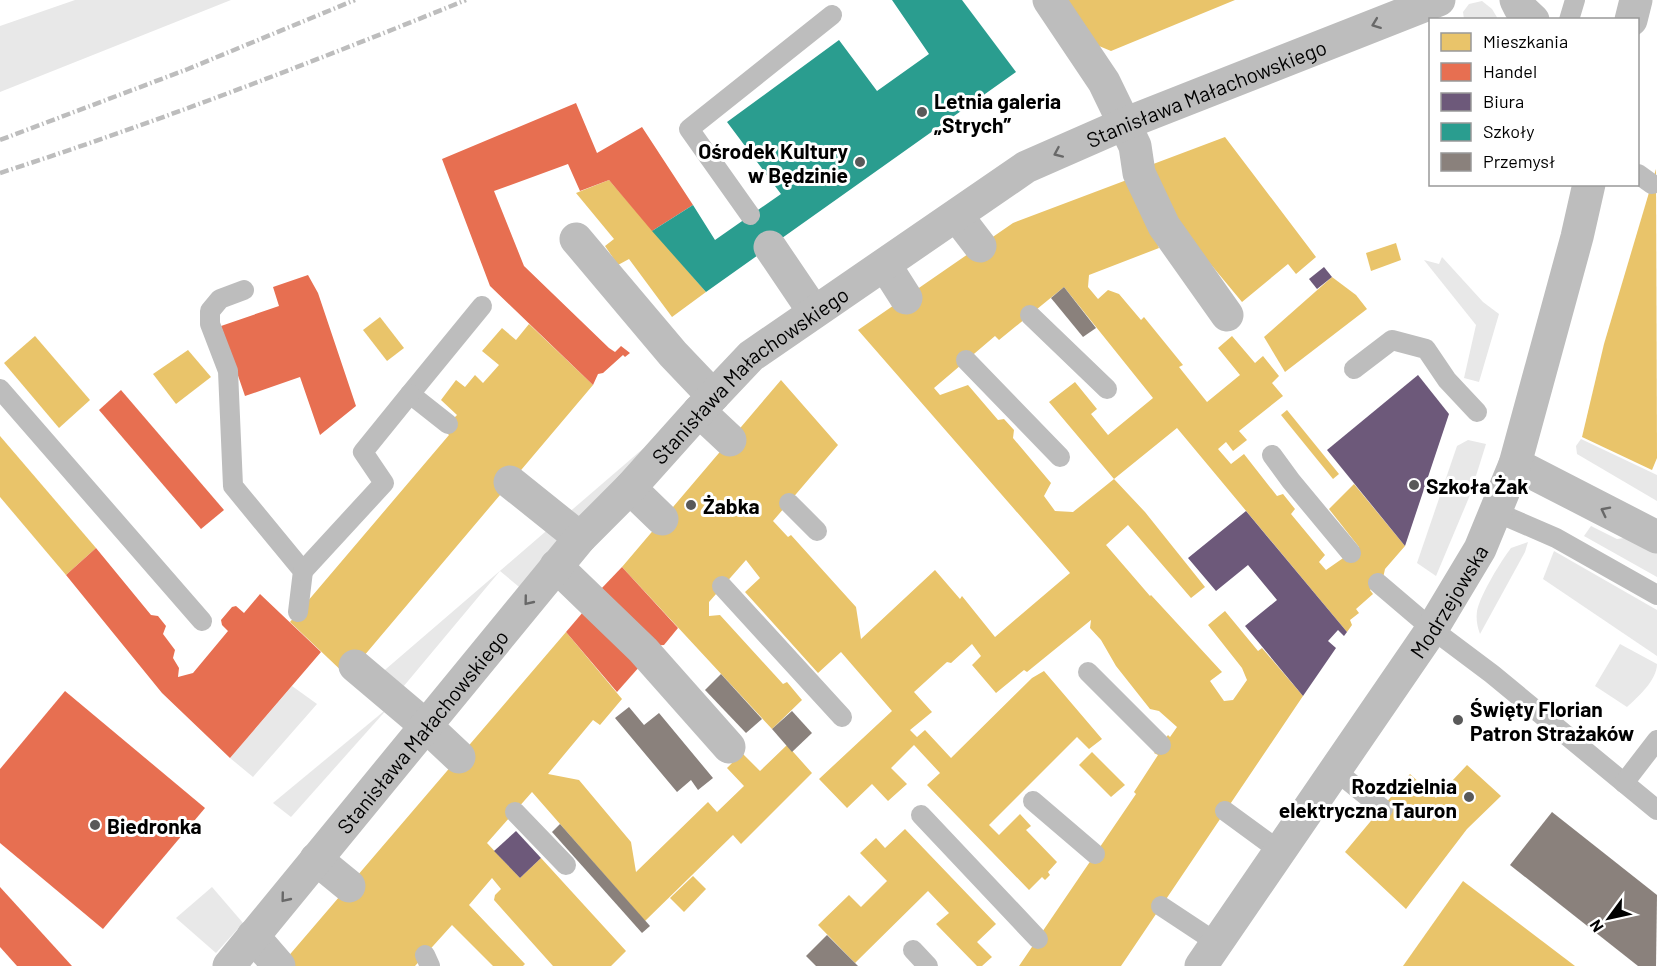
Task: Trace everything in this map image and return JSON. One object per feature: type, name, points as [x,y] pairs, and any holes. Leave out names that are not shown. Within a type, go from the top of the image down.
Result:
[{"type":"street","points":[[1049,0],[1104,82],[1135,146],[1139,173],[1164,226],[1227,315]]},
{"type":"street","points":[[1516,0],[1531,18]]},
{"type":"street","points":[[1632,18],[1636,0]]},
{"type":"street","name":"Stanisława Małachowskiego","points":[[229,966],[556,566],[751,356],[1026,167],[1124,124],[1434,8]]},
{"type":"street","name":"Modrzejowska","points":[[1209,954],[1432,629],[1480,549],[1515,464],[1577,237],[1589,186]]},
{"type":"street","points":[[957,216],[980,246]]},
{"type":"street","points":[[576,239],[674,354],[730,440]]},
{"type":"street","points":[[770,248],[814,312]]},
{"type":"street","points":[[885,265],[906,298]]},
{"type":"street","points":[[1515,464],[1657,537]]},
{"type":"street","points":[[510,482],[580,538]]},
{"type":"street","points":[[630,488],[662,519]]},
{"type":"street","points":[[556,566],[643,650],[729,747]]},
{"type":"street","points":[[355,666],[459,757]]},
{"type":"street","points":[[316,859],[349,886]]},
{"type":"street","points":[[253,936],[279,966]]},
{"type":"lane","points":[[1570,18],[1575,0]]},
{"type":"lane","points":[[750,215],[689,129],[832,15]]},
{"type":"lane","points":[[244,290],[220,299],[210,311],[210,324],[228,371],[233,486],[303,572]]},
{"type":"lane","points":[[298,612],[303,572],[384,483],[363,452],[482,306]]},
{"type":"lane","points":[[1030,315],[1107,389]]},
{"type":"lane","points":[[1354,369],[1392,340],[1426,349],[1447,380],[1477,412]]},
{"type":"lane","points":[[966,360],[1060,457]]},
{"type":"lane","points":[[0,389],[202,621]]},
{"type":"lane","points":[[410,394],[448,424]]},
{"type":"lane","points":[[1272,454],[1291,481],[1351,553]]},
{"type":"lane","points":[[789,502],[817,531]]},
{"type":"lane","points":[[1496,512],[1556,538],[1657,595]]},
{"type":"lane","points":[[1378,583],[1657,810]]},
{"type":"lane","points":[[722,586],[842,717]]},
{"type":"lane","points":[[1088,672],[1161,745]]},
{"type":"lane","points":[[1624,783],[1657,740]]},
{"type":"lane","points":[[1336,771],[1383,809]]},
{"type":"lane","points":[[1033,801],[1095,854]]},
{"type":"lane","points":[[1225,811],[1281,852]]},
{"type":"lane","points":[[514,812],[566,865]]},
{"type":"lane","points":[[921,815],[1038,939]]},
{"type":"lane","points":[[1161,906],[1209,954]]},
{"type":"lane","points":[[913,950],[928,966]]},
{"type":"shaded area","points":[[75,0],[231,0],[0,92],[0,26]]},
{"type":"shaded area","points":[[1482,1],[1492,9],[1497,18],[1464,18],[1463,12],[1469,4]]},
{"type":"shaded area","points":[[1442,257],[1483,302],[1499,314],[1479,382],[1464,378],[1476,325],[1424,260],[1439,264]]},
{"type":"shaded area","points":[[1581,439],[1657,475],[1657,501],[1577,454],[1576,446]]},
{"type":"shaded area","points":[[1468,440],[1486,444],[1470,495],[1436,576],[1417,563],[1457,446]]},
{"type":"shaded area","points":[[645,447],[579,526],[566,515]]},
{"type":"shaded area","points":[[552,526],[567,539],[524,591],[500,571],[398,693],[379,675]]},
{"type":"shaded area","points":[[1591,526],[1617,539],[1639,536],[1657,545],[1657,577],[1584,536]]},
{"type":"shaded area","points":[[1528,542],[1525,552],[1480,634],[1477,611],[1486,587],[1511,548]]},
{"type":"shaded area","points":[[1554,551],[1657,610],[1657,656],[1543,579]]},
{"type":"shaded area","points":[[1620,644],[1657,664],[1650,682],[1627,707],[1595,686]]},
{"type":"shaded area","points":[[292,686],[317,704],[253,777],[230,758]]},
{"type":"shaded area","points":[[389,707],[291,817],[273,803]]},
{"type":"shaded area","points":[[212,887],[243,923],[216,953],[176,918]]},
{"type":"building: Mieszkania","points":[[1064,0],[1235,0],[1111,51],[1099,46]]},
{"type":"building: Mieszkania","points":[[1225,137],[1316,257],[1296,274],[1288,264],[1242,302],[1155,197],[1148,166]]},
{"type":"building: Mieszkania","points":[[1656,169],[1657,458],[1652,470],[1582,437],[1604,344]]},
{"type":"building: Mieszkania","points":[[1132,178],[1159,248],[1089,275],[1088,287],[1098,299],[1108,290],[1119,294],[1141,320],[1144,317],[1183,365],[1179,367],[1207,402],[1240,375],[1218,348],[1232,336],[1255,363],[1263,356],[1279,376],[1272,383],[1283,396],[1239,431],[1247,440],[1233,451],[1226,442],[1218,449],[1231,464],[1244,454],[1277,496],[1283,494],[1295,509],[1291,514],[1325,555],[1319,562],[1326,570],[1359,547],[1329,509],[1354,484],[1405,546],[1385,569],[1383,578],[1370,590],[1373,594],[1356,609],[1359,613],[1350,620],[1352,625],[1347,632],[1177,428],[1114,479],[1145,512],[1205,587],[1191,598],[1128,525],[1106,545],[1150,596],[1222,672],[1210,681],[1224,701],[1233,700],[1247,680],[1242,668],[1208,625],[1225,611],[1258,651],[1262,648],[1303,696],[1121,966],[1019,966],[1136,794],[1134,792],[1158,755],[1154,753],[1177,727],[1159,711],[1150,709],[1090,628],[1091,620],[1027,672],[1024,670],[996,693],[972,665],[981,656],[972,644],[951,663],[947,662],[914,692],[932,712],[910,730],[917,737],[925,730],[951,758],[1032,678],[1044,671],[1102,739],[1089,749],[1077,737],[989,825],[999,835],[1020,814],[1031,826],[1026,830],[1057,862],[1048,872],[1050,875],[1045,880],[1042,877],[1029,890],[927,785],[940,773],[914,745],[891,768],[907,784],[888,801],[872,784],[847,808],[819,779],[892,711],[841,652],[818,673],[745,592],[760,578],[746,560],[709,602],[709,616],[720,615],[783,684],[787,682],[802,700],[772,729],[622,567],[781,380],[838,445],[773,521],[788,537],[791,535],[856,607],[861,639],[935,570],[960,599],[962,596],[995,637],[1070,573],[858,330],[1013,223]],"holes":[[[1064,287],[1153,398],[1108,435],[1091,414],[1097,409],[1075,382],[1049,402],[1114,479],[1073,512],[1055,511],[1044,496],[1051,483],[1013,438],[1014,430],[1004,419],[998,420],[968,385],[940,395],[934,388],[995,336],[999,340]]]},
{"type":"building: Mieszkania","points":[[609,180],[706,292],[672,317],[629,259],[618,265],[605,246],[614,239],[576,193]]},
{"type":"building: Mieszkania","points":[[1396,243],[1401,260],[1371,271],[1366,253]]},
{"type":"building: Mieszkania","points":[[1332,277],[1356,295],[1367,309],[1285,372],[1264,337]]},
{"type":"building: Mieszkania","points":[[380,317],[404,348],[387,361],[363,330]]},
{"type":"building: Mieszkania","points":[[529,324],[593,385],[347,676],[290,622],[449,435],[443,429],[457,415],[441,400],[456,380],[465,387],[475,375],[483,383],[499,365],[482,351],[502,328],[516,340]]},
{"type":"building: Mieszkania","points":[[35,336],[90,400],[59,428],[4,363]]},
{"type":"building: Mieszkania","points":[[188,350],[211,377],[176,404],[153,374]]},
{"type":"building: Mieszkania","points":[[1287,410],[1339,474],[1333,479],[1281,415]]},
{"type":"building: Mieszkania","points":[[0,436],[96,548],[66,575],[0,497]]},
{"type":"building: Mieszkania","points":[[566,632],[622,699],[600,725],[593,720],[548,774],[579,780],[631,842],[636,872],[708,802],[717,812],[744,786],[727,768],[742,753],[760,771],[787,745],[812,773],[741,844],[733,835],[645,921],[532,792],[487,843],[520,878],[541,858],[626,951],[611,966],[553,966],[494,900],[495,895],[501,889],[492,878],[469,905],[525,964],[523,966],[493,966],[452,925],[415,966],[280,966]]},
{"type":"building: Mieszkania","points":[[1092,752],[1125,785],[1111,797],[1079,765]]},
{"type":"building: Mieszkania","points":[[1467,765],[1501,796],[1467,829],[1406,909],[1345,852],[1410,774],[1436,798]]},
{"type":"building: Mieszkania","points":[[905,829],[996,924],[977,942],[992,957],[982,966],[977,966],[936,924],[949,913],[928,891],[855,963],[818,925],[849,895],[861,907],[887,881],[860,853],[876,838],[885,848]]},
{"type":"building: Mieszkania","points":[[693,876],[706,889],[684,912],[670,898]]},
{"type":"building: Mieszkania","points":[[1463,881],[1575,966],[1403,966]]},
{"type":"building: Handel","points":[[576,103],[597,153],[642,127],[693,205],[652,231],[609,180],[580,191],[568,164],[494,191],[524,266],[609,348],[615,352],[621,346],[630,353],[625,357],[623,355],[603,373],[598,374],[593,385],[490,286],[442,159]]},
{"type":"building: Handel","points":[[308,275],[318,293],[356,406],[320,435],[300,377],[245,396],[221,326],[279,306],[273,287]]},
{"type":"building: Handel","points":[[121,390],[224,510],[201,529],[99,410]]},
{"type":"building: Handel","points":[[96,548],[151,615],[158,616],[166,626],[163,634],[175,650],[173,658],[179,668],[178,677],[193,673],[228,631],[222,625],[221,620],[232,607],[236,606],[244,613],[260,594],[321,652],[230,758],[162,693],[66,575]]},
{"type":"building: Handel","points":[[622,567],[678,628],[664,645],[652,646],[600,590]]},
{"type":"building: Handel","points":[[589,605],[640,666],[617,692],[566,632]]},
{"type":"building: Handel","name":"Biedronka","points":[[65,691],[205,808],[103,929],[0,843],[0,769]]},
{"type":"building: Handel","points":[[0,887],[72,966],[17,966],[0,947]]},
{"type":"building: Biura","points":[[1324,267],[1332,277],[1317,289],[1309,279]]},
{"type":"building: Biura","points":[[1418,375],[1449,414],[1405,546],[1327,450]]},
{"type":"building: Biura","points":[[1246,511],[1347,632],[1344,636],[1338,630],[1328,641],[1336,648],[1303,696],[1245,626],[1277,600],[1248,565],[1216,591],[1188,558]]},
{"type":"building: Biura","points":[[516,831],[541,858],[520,878],[494,851]]},
{"type":"building: Szkoły","points":[[892,0],[962,0],[1016,72],[706,292],[652,231],[693,205],[715,240],[781,194],[727,122],[839,40],[877,91],[929,54]]},
{"type":"building: Przemysł","points":[[1064,287],[1096,328],[1083,337],[1051,298]]},
{"type":"building: Przemysł","points":[[721,674],[762,719],[746,733],[705,690]]},
{"type":"building: Przemysł","points":[[629,707],[644,725],[659,713],[713,778],[698,790],[691,780],[677,792],[615,718]]},
{"type":"building: Przemysł","points":[[792,711],[812,733],[792,752],[772,729]]},
{"type":"building: Przemysł","points":[[1552,812],[1657,895],[1656,966],[1638,966],[1510,865]]},
{"type":"building: Przemysł","points":[[560,824],[650,926],[642,933],[552,832]]},
{"type":"building: Przemysł","points":[[827,935],[858,966],[816,966],[806,956]]},
{"type":"railway","points":[[0,140],[188,69],[355,0]]},
{"type":"railway","points":[[0,173],[235,91],[466,0]]},
{"type":"place","name":"Letnia galeria „Strych”","points":[[922,112]]},
{"type":"place","name":"Ośrodek Kultury w Będzinie","points":[[860,162]]},
{"type":"place","name":"Szkoła Żak","points":[[1414,485]]},
{"type":"place","name":"Żabka","points":[[691,505]]},
{"type":"place","name":"Święty Florian Patron Strażaków","points":[[1458,720]]},
{"type":"place","name":"Rozdzielnia elektryczna Tauron","points":[[1469,797]]},
{"type":"place","name":"Biedronka","points":[[95,825]]}]
